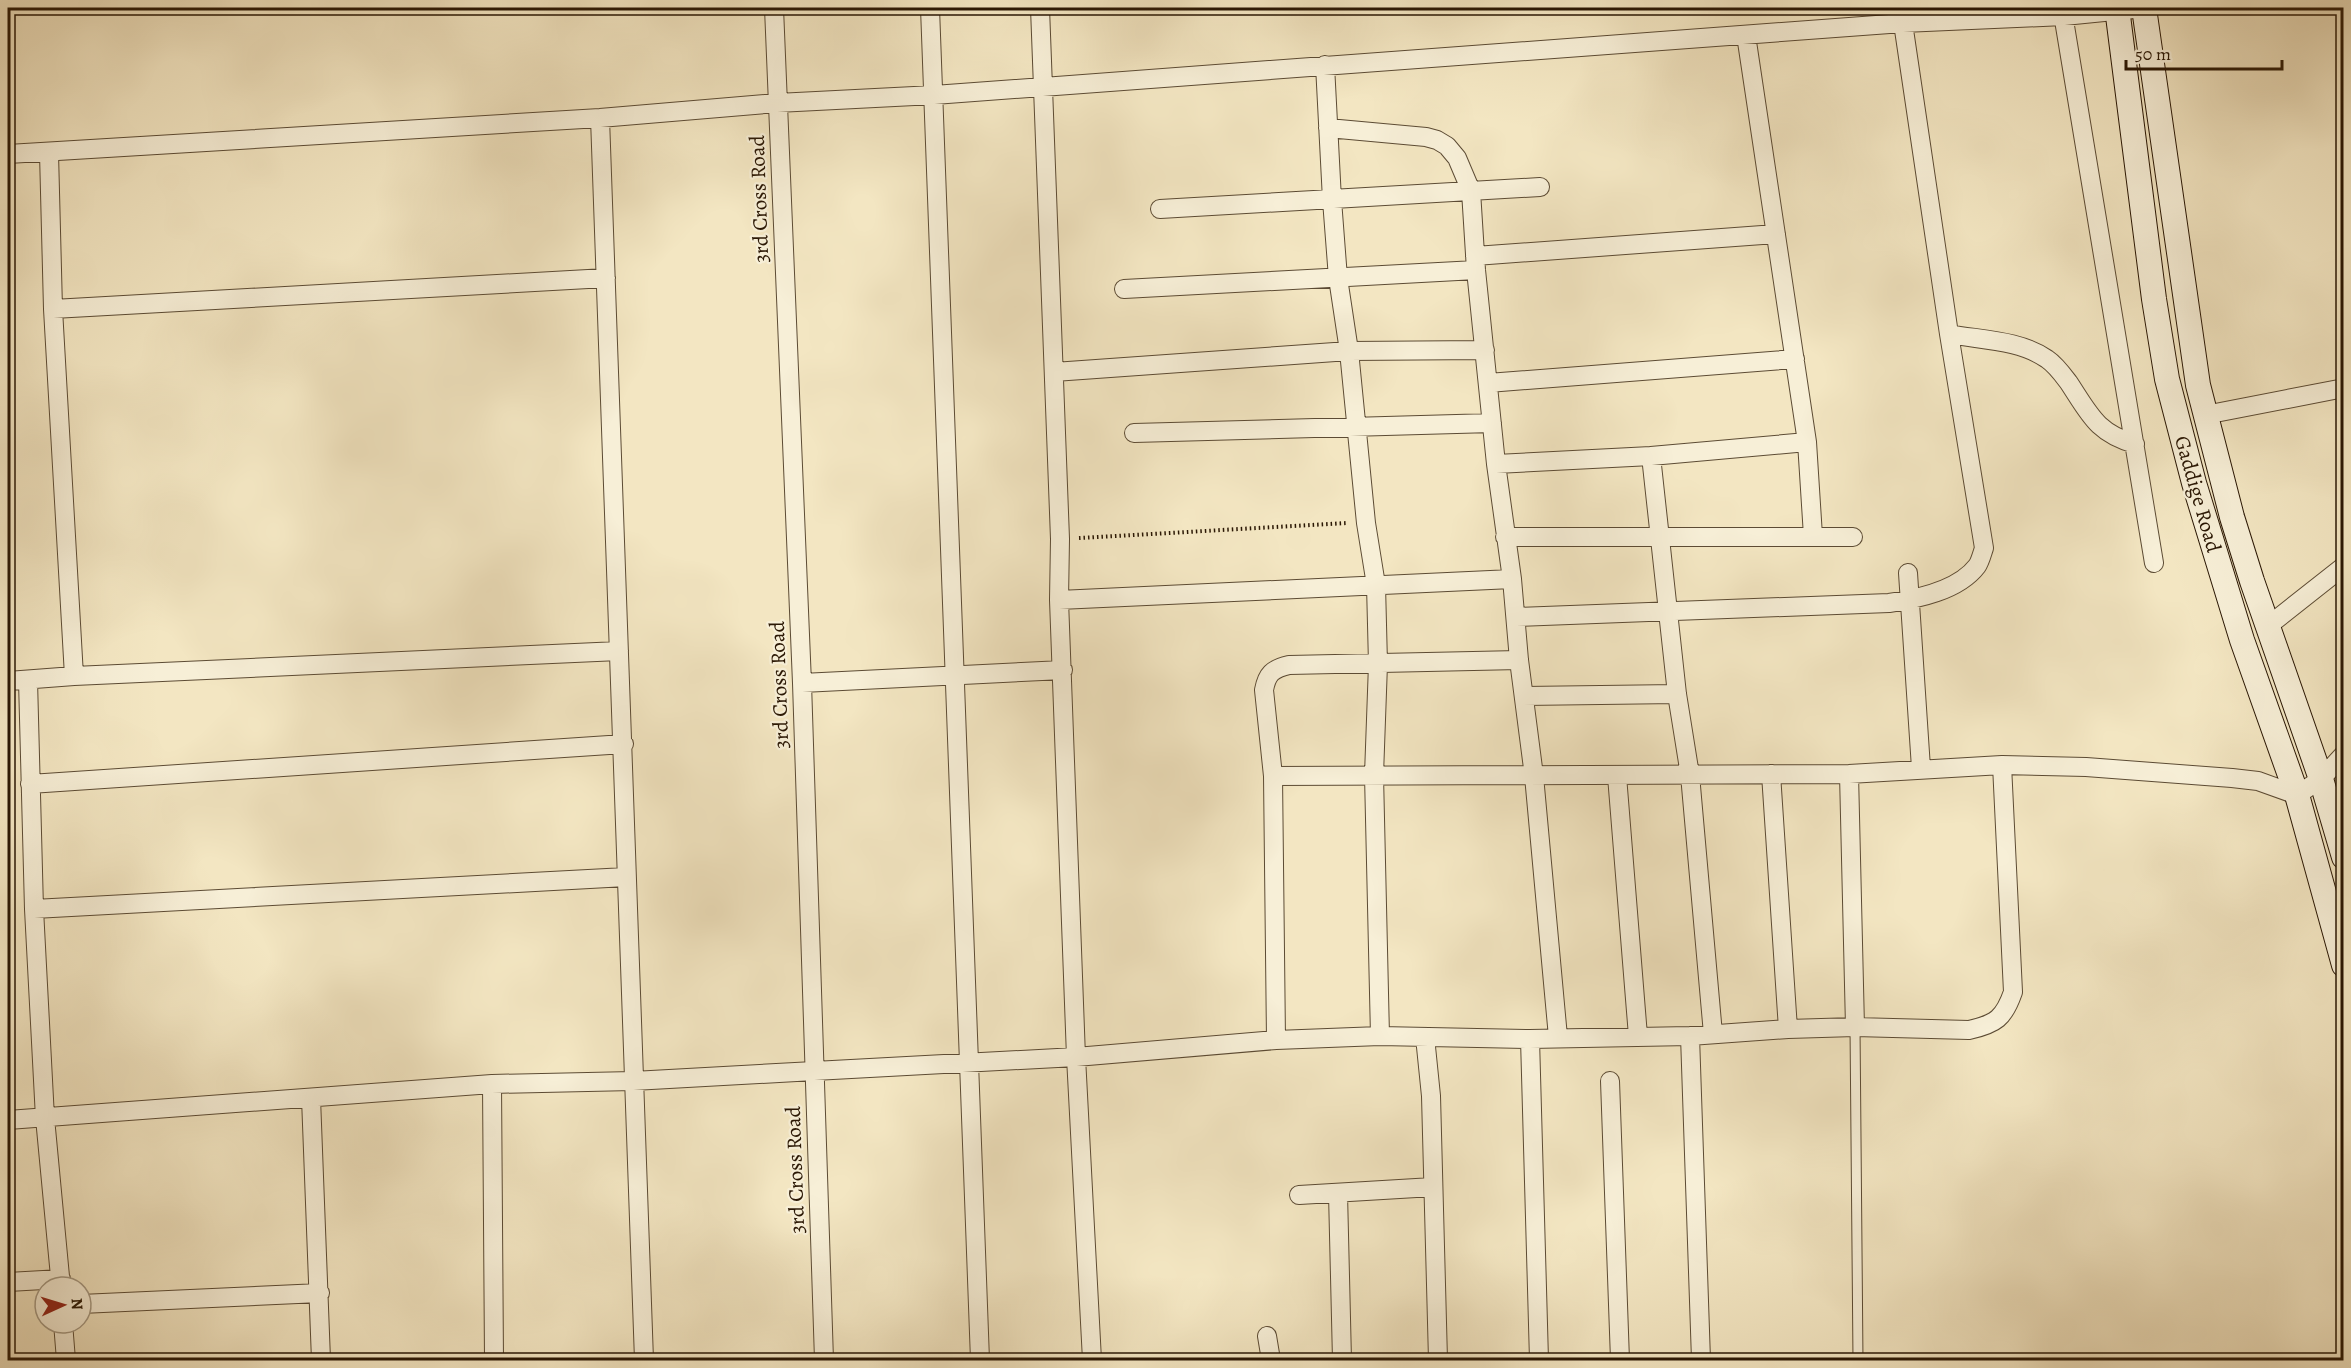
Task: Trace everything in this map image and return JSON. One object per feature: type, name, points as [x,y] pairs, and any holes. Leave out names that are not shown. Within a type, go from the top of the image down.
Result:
[{"type":"main road","name":"Gaddige Road","points":[[2144,8],[2198,385],[2205,415],[2232,517],[2321,779],[2343,857]]},
{"type":"main road","name":"Gaddige Road","points":[[2117,9],[2154,299],[2167,379],[2194,483],[2239,629],[2297,795],[2343,965]]},
{"type":"street","name":"3rd Cross Road","points":[[774,8],[802,683],[824,1360]]},
{"type":"street","points":[[930,8],[980,1360]]},
{"type":"street","points":[[1040,8],[1076,1056],[1092,1360]]},
{"type":"street","points":[[8,147],[8,154],[49,153],[600,118],[777,103],[934,95],[1042,85],[2144,8]]},
{"type":"street","points":[[2063,12],[2154,563]]},
{"type":"street","points":[[1516,617],[1889,603],[1910,600],[1938,591],[1964,578],[1978,565],[1984,548],[1949,334],[1903,24]]},
{"type":"street","points":[[1746,35],[1807,442],[1813,536]]},
{"type":"street","points":[[1325,65],[1338,278],[1349,351],[1366,523],[1376,585],[1378,664],[1374,775],[1380,1036]]},
{"type":"street","points":[[600,118],[624,744],[626,877],[644,1360]]},
{"type":"street","points":[[1328,128],[1437,140],[1447,146],[1457,158],[1471,191],[1475,263],[1496,464],[1512,579],[1519,660],[1534,776],[1558,1037]]},
{"type":"street","points":[[49,153],[53,309],[74,676]]},
{"type":"street","points":[[1160,209],[1540,187]]},
{"type":"street","points":[[1124,289],[1338,278],[1776,234]]},
{"type":"street","points":[[53,309],[606,278]]},
{"type":"street","points":[[1949,334],[2025,347],[2049,360],[2064,376],[2091,417],[2105,432],[2135,444]]},
{"type":"street","points":[[1054,372],[1349,351],[1485,350]]},
{"type":"street","points":[[1488,383],[1795,359]]},
{"type":"street","points":[[2205,415],[2343,388]]},
{"type":"street","points":[[1134,433],[1492,423]]},
{"type":"street","points":[[1496,464],[1651,456],[1807,442]]},
{"type":"street","points":[[1651,456],[1670,612],[1677,694],[1690,775],[1713,1034]]},
{"type":"street","points":[[1505,537],[1853,537]]},
{"type":"street","points":[[2268,626],[2343,566]]},
{"type":"street","points":[[1908,573],[1921,768]]},
{"type":"street","points":[[1059,600],[1512,579]]},
{"type":"street","points":[[8,681],[619,651]]},
{"type":"street","points":[[1276,1040],[1273,776],[1264,690],[1270,672],[1289,665],[1519,660]]},
{"type":"street","points":[[802,683],[1063,670]]},
{"type":"street","points":[[28,680],[34,909],[45,1118],[60,1275]]},
{"type":"street","points":[[1524,696],[1677,694]]},
{"type":"street","points":[[30,784],[624,744]]},
{"type":"street","points":[[1273,776],[1849,774],[2002,765],[2086,767],[2232,777],[2258,781],[2297,795],[2321,779],[2343,754]]},
{"type":"street","points":[[8,1120],[492,1084],[633,1081],[969,1063],[1276,1040],[1380,1036],[1530,1039],[1690,1036],[1855,1027],[1969,1030],[1999,1019],[2013,992],[2002,765]]},
{"type":"street","points":[[1771,774],[1788,1029]]},
{"type":"street","points":[[1849,774],[1855,1027]]},
{"type":"street","points":[[1617,776],[1638,1036]]},
{"type":"street","points":[[34,909],[626,877]]},
{"type":"street","points":[[1690,1036],[1701,1360]]},
{"type":"street","points":[[1425,1037],[1431,1096],[1438,1360]]},
{"type":"street","points":[[1530,1039],[1539,1360]]},
{"type":"street","points":[[1610,1081],[1620,1360]]},
{"type":"street","points":[[492,1084],[494,1360]]},
{"type":"street","points":[[311,1098],[321,1360]]},
{"type":"street","points":[[1299,1195],[1433,1188]]},
{"type":"street","points":[[1338,1193],[1342,1360]]},
{"type":"street","points":[[8,1282],[33,1282]]},
{"type":"street","points":[[93,1303],[320,1293]]},
{"type":"street","points":[[64,1335],[66,1360]]},
{"type":"street","points":[[1267,1336],[1271,1360]]},
{"type":"lane","points":[[1855,1027],[1858,1360]]},
{"type":"path","points":[[1060,539],[1366,523]]}]
